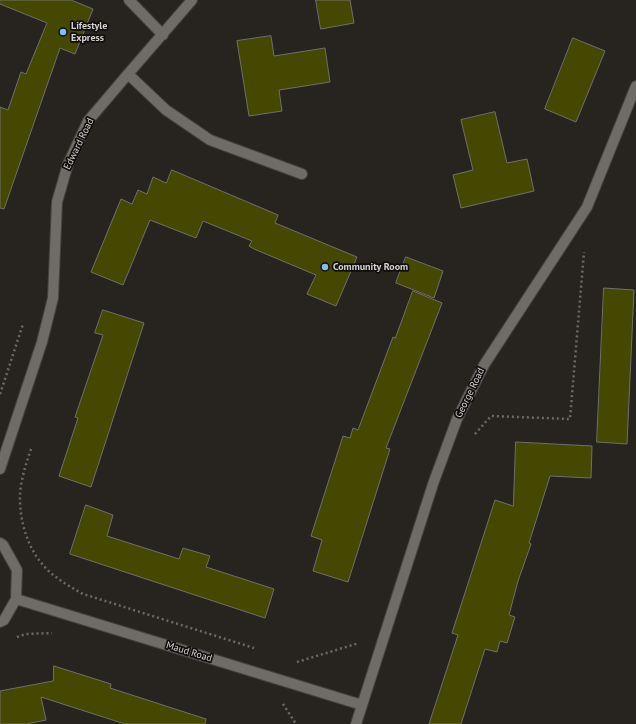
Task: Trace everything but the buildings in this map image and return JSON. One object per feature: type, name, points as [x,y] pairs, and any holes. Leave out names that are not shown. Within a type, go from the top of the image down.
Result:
[{"type":"street","points":[[129,0],[163,35]]},
{"type":"street","points":[[192,0],[128,74],[166,110],[210,140],[302,174]]},
{"type":"street","name":"Edward Road","points":[[0,469],[42,342],[53,298],[57,202],[68,164],[88,121],[128,74]]},
{"type":"street","name":"George Road","points":[[356,724],[433,484],[457,419],[484,365],[587,207],[636,86]]},
{"type":"street","points":[[0,543],[3,545],[17,570],[16,598],[4,620],[0,622]]},
{"type":"street","name":"Maud Road","points":[[16,598],[362,705]]},
{"type":"path","points":[[473,436],[491,416],[570,419],[584,246]]},
{"type":"path","points":[[0,394],[24,320]]},
{"type":"path","points":[[33,442],[26,464],[20,494],[22,522],[31,548],[44,566],[64,583],[83,594],[261,650]]},
{"type":"path","points":[[13,639],[26,634],[58,633]]},
{"type":"path","points":[[290,660],[298,662],[361,643]]},
{"type":"path","points":[[277,702],[284,705],[296,724]]},
{"type":"place","name":"Lifestyle Express","points":[[63,32]]},
{"type":"place","name":"Community Room","points":[[325,267]]}]
